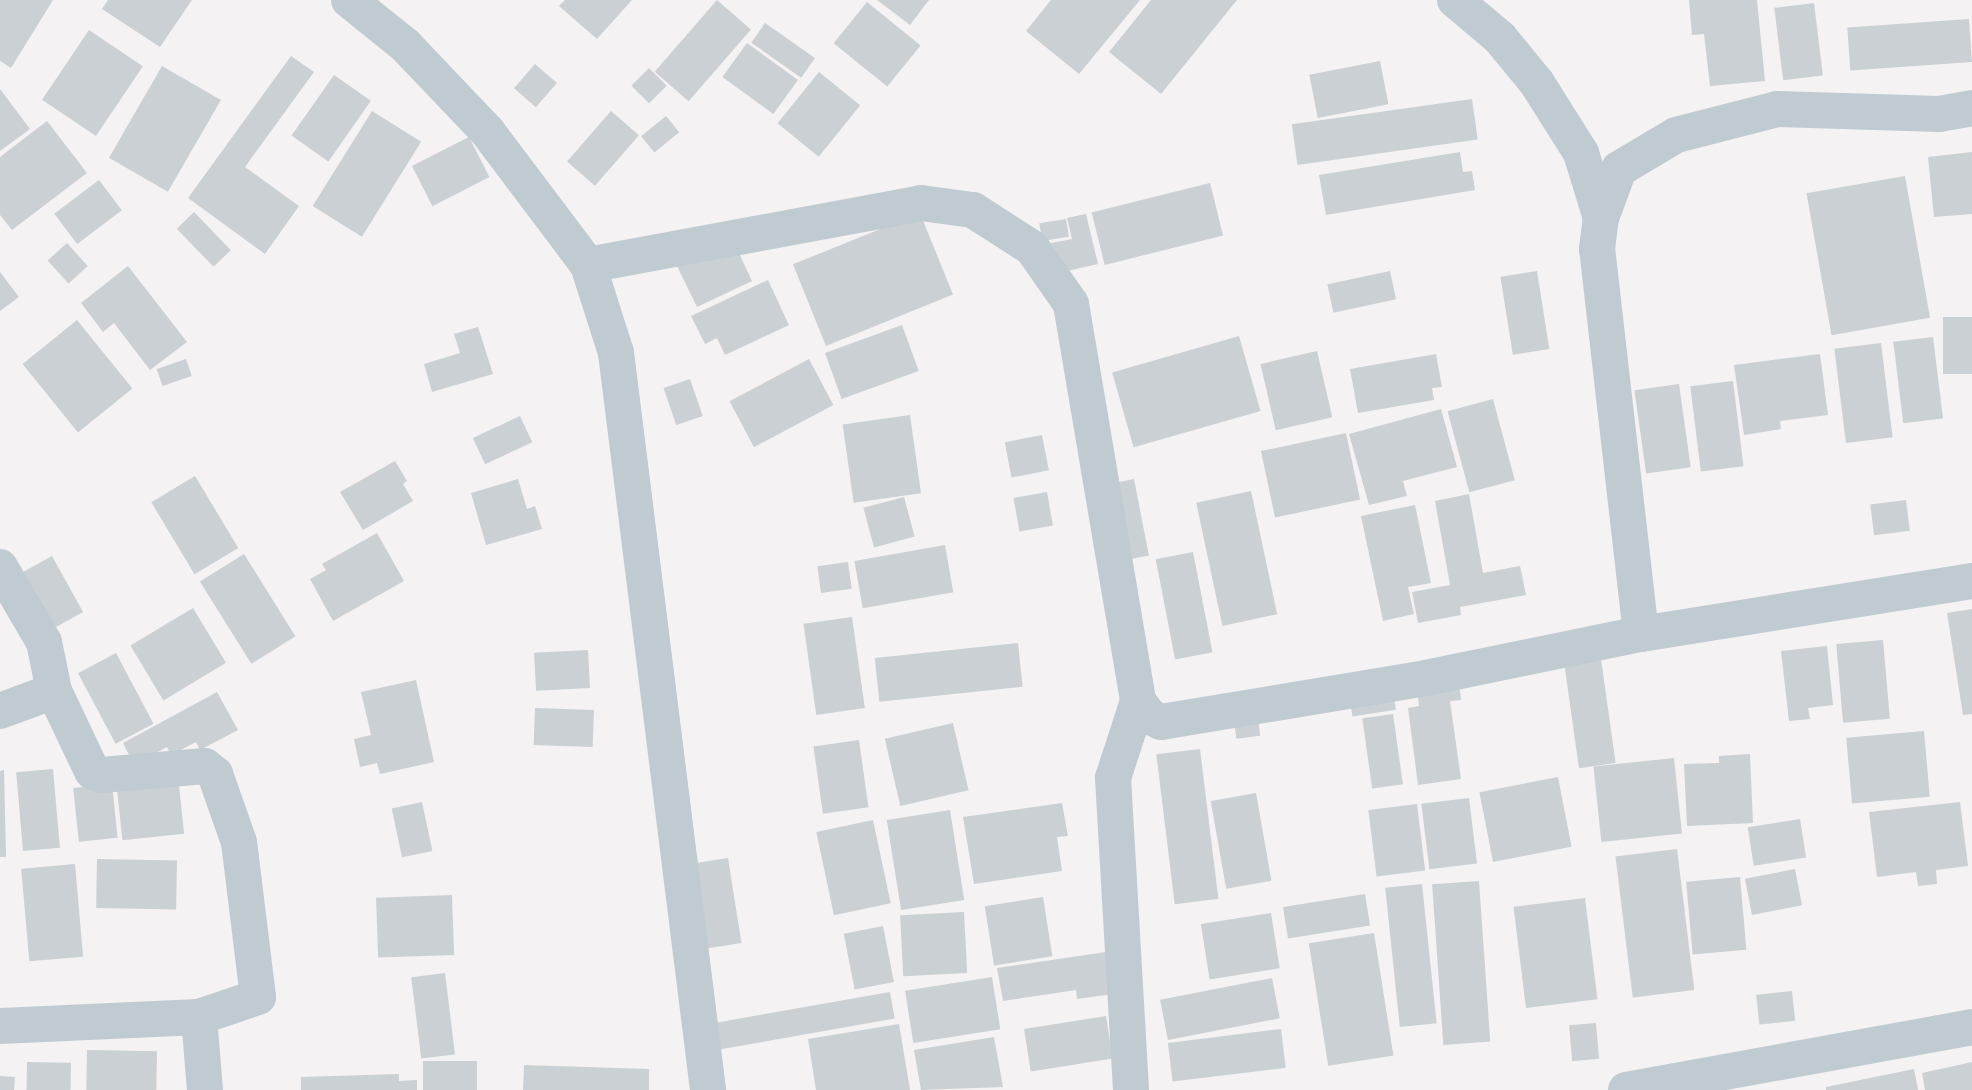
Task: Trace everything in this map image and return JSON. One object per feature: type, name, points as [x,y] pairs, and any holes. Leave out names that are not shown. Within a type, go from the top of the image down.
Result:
[{"type":"street","points":[[349,0],[405,45],[487,131],[588,265],[616,353],[708,1090]]},
{"type":"street","points":[[1455,0],[1500,38],[1537,83],[1581,153],[1601,218]]},
{"type":"street","points":[[1641,634],[1597,249],[1601,218],[1619,169],[1676,135],[1777,109],[1939,114],[1972,108]]},
{"type":"street","points":[[588,265],[921,203],[973,210],[1032,248],[1071,304],[1138,701],[1150,717],[1161,722],[1426,678],[1641,634],[1972,581]]},
{"type":"street","points":[[0,567],[44,642],[54,691],[92,771],[102,775],[205,766],[215,774],[239,842],[258,997],[199,1017],[0,1026]]},
{"type":"street","points":[[0,711],[54,691]]},
{"type":"street","points":[[1131,1090],[1113,778],[1138,701]]},
{"type":"street","points":[[199,1017],[205,1090]]},
{"type":"street","points":[[1626,1090],[1972,1027]]},
{"type":"building","points":[[0,0],[53,0],[11,68],[0,61]]},
{"type":"building","points":[[108,0],[192,0],[160,47],[102,9]]},
{"type":"building","points":[[565,0],[632,0],[597,39],[559,6]]},
{"type":"building","points":[[717,0],[751,30],[689,101],[655,72]]},
{"type":"building","points":[[877,0],[929,0],[910,25]]},
{"type":"building","points":[[1051,0],[1140,0],[1079,74],[1026,31]]},
{"type":"building","points":[[1151,0],[1237,0],[1161,94],[1109,52]]},
{"type":"building","points":[[1689,0],[1757,0],[1765,81],[1710,86],[1704,34],[1692,35]]},
{"type":"building","points":[[867,2],[921,45],[887,87],[834,43]]},
{"type":"building","points":[[1814,3],[1823,75],[1783,80],[1774,8]]},
{"type":"building","points":[[1969,19],[1972,62],[1850,70],[1847,28]]},
{"type":"building","points":[[765,23],[815,58],[801,78],[751,43]]},
{"type":"building","points":[[89,30],[143,66],[96,136],[42,100]]},
{"type":"building","points":[[747,43],[798,80],[773,114],[722,77]]},
{"type":"building","points":[[291,56],[314,72],[245,167],[299,206],[265,254],[188,198]]},
{"type":"building","points":[[1380,61],[1388,104],[1318,118],[1309,75]]},
{"type":"building","points":[[535,64],[557,83],[536,107],[514,88]]},
{"type":"building","points":[[162,66],[221,100],[168,192],[109,158]]},
{"type":"building","points":[[649,68],[667,86],[649,103],[631,86]]},
{"type":"building","points":[[819,72],[860,105],[819,157],[777,123]]},
{"type":"building","points":[[334,75],[371,101],[328,161],[292,136]]},
{"type":"building","points":[[0,89],[30,129],[0,151]]},
{"type":"building","points":[[1472,99],[1478,140],[1297,165],[1292,124]]},
{"type":"building","points":[[372,111],[421,142],[362,237],[313,206]]},
{"type":"building","points":[[611,111],[639,135],[595,186],[567,162]]},
{"type":"building","points":[[666,116],[679,132],[654,152],[641,136]]},
{"type":"building","points":[[47,121],[87,173],[12,230],[0,215],[0,157]]},
{"type":"building","points":[[469,137],[489,177],[432,206],[412,166]]},
{"type":"building","points":[[1460,152],[1463,172],[1472,171],[1475,190],[1326,215],[1319,175]]},
{"type":"building","points":[[1972,152],[1972,214],[1934,217],[1928,157]]},
{"type":"building","points":[[1905,176],[1930,318],[1832,335],[1807,193]]},
{"type":"building","points":[[99,180],[122,210],[77,244],[54,214]]},
{"type":"building","points":[[1210,183],[1223,235],[1105,265],[1092,213]]},
{"type":"building","points":[[194,212],[231,250],[214,267],[177,229]]},
{"type":"building","points":[[920,213],[953,295],[826,346],[793,264]]},
{"type":"building","points":[[1086,214],[1098,264],[1058,273],[1051,243],[1072,239],[1067,218]]},
{"type":"building","points":[[1066,219],[1069,237],[1042,241],[1039,223]]},
{"type":"building","points":[[67,243],[88,266],[68,283],[48,260]]},
{"type":"building","points":[[736,247],[752,281],[697,307],[677,266],[700,255],[703,262]]},
{"type":"building","points":[[128,266],[187,342],[150,370],[114,323],[103,332],[81,303]]},
{"type":"building","points":[[1390,271],[1396,299],[1333,313],[1327,284]]},
{"type":"building","points":[[1537,271],[1549,349],[1513,355],[1500,277]]},
{"type":"building","points":[[0,272],[19,297],[0,311]]},
{"type":"building","points":[[768,280],[789,325],[725,355],[717,338],[705,344],[691,316]]},
{"type":"building","points":[[1943,317],[1972,317],[1972,374],[1943,374]]},
{"type":"building","points":[[77,320],[132,388],[78,432],[23,364]]},
{"type":"building","points":[[902,325],[919,371],[842,399],[825,353]]},
{"type":"building","points":[[478,327],[493,374],[432,392],[424,364],[460,353],[454,334]]},
{"type":"building","points":[[1239,336],[1260,411],[1134,447],[1112,372]]},
{"type":"building","points":[[1933,337],[1943,418],[1903,423],[1893,342]]},
{"type":"building","points":[[1881,343],[1893,437],[1846,443],[1834,349]]},
{"type":"building","points":[[1317,351],[1332,417],[1276,430],[1260,364]]},
{"type":"building","points":[[1436,354],[1442,387],[1432,388],[1434,400],[1358,413],[1350,369]]},
{"type":"building","points":[[1820,354],[1828,415],[1780,421],[1781,429],[1744,435],[1734,365]]},
{"type":"building","points":[[186,359],[192,376],[163,386],[157,369]]},
{"type":"building","points":[[809,359],[833,405],[754,447],[730,401]]},
{"type":"building","points":[[690,379],[703,416],[676,425],[664,388]]},
{"type":"building","points":[[1733,381],[1743,466],[1701,472],[1690,386]]},
{"type":"building","points":[[1679,384],[1691,467],[1646,473],[1634,390]]},
{"type":"building","points":[[1493,399],[1515,480],[1469,492],[1448,411]]},
{"type":"building","points":[[1441,409],[1457,467],[1403,481],[1407,496],[1369,505],[1349,434]]},
{"type":"building","points":[[910,415],[921,493],[854,503],[843,424]]},
{"type":"building","points":[[520,416],[532,442],[485,464],[473,438]]},
{"type":"building","points":[[1346,433],[1360,500],[1275,518],[1261,451]]},
{"type":"building","points":[[1042,435],[1049,470],[1012,478],[1005,442]]},
{"type":"building","points":[[395,461],[407,481],[403,484],[413,501],[363,530],[340,492]]},
{"type":"building","points":[[195,476],[238,548],[195,574],[151,502]]},
{"type":"building","points":[[518,479],[527,509],[535,506],[542,529],[486,545],[471,493]]},
{"type":"building","points":[[1134,479],[1149,556],[1119,561],[1105,485]]},
{"type":"building","points":[[1251,491],[1277,614],[1222,626],[1196,503]]},
{"type":"building","points":[[1047,492],[1053,525],[1019,531],[1014,498]]},
{"type":"building","points":[[1469,494],[1483,573],[1520,566],[1526,595],[1460,607],[1461,615],[1418,623],[1412,592],[1450,585],[1435,501]]},
{"type":"building","points":[[904,497],[915,537],[874,547],[863,508]]},
{"type":"building","points":[[1906,500],[1910,531],[1874,535],[1870,504]]},
{"type":"building","points":[[1415,505],[1431,583],[1408,587],[1414,614],[1383,621],[1361,516]]},
{"type":"building","points":[[377,533],[404,581],[333,621],[310,579],[326,570],[322,564]]},
{"type":"building","points":[[945,545],[953,592],[863,608],[854,561]]},
{"type":"building","points":[[1193,552],[1212,652],[1175,659],[1156,559]]},
{"type":"building","points":[[244,554],[295,636],[251,664],[200,582]]},
{"type":"building","points":[[52,556],[83,612],[54,628],[23,572]]},
{"type":"building","points":[[848,562],[852,589],[821,593],[817,566]]},
{"type":"building","points":[[193,608],[226,663],[163,700],[130,646]]},
{"type":"building","points":[[1972,609],[1972,714],[1963,715],[1947,613]]},
{"type":"building","points":[[852,617],[865,708],[816,715],[803,624]]},
{"type":"building","points":[[1883,640],[1890,719],[1843,723],[1836,644]]},
{"type":"building","points":[[1018,643],[1023,687],[879,702],[875,658]]},
{"type":"building","points":[[1827,646],[1833,705],[1808,708],[1810,719],[1789,721],[1781,651]]},
{"type":"building","points":[[588,650],[590,688],[536,691],[534,653]]},
{"type":"building","points":[[116,653],[154,724],[116,744],[78,673]]},
{"type":"building","points":[[1601,659],[1616,763],[1579,768],[1564,664]]},
{"type":"building","points":[[1458,675],[1461,700],[1450,701],[1461,779],[1418,785],[1408,708],[1419,706],[1416,680]]},
{"type":"building","points":[[416,680],[434,762],[380,774],[377,763],[360,767],[354,739],[371,735],[361,692]]},
{"type":"building","points":[[1392,685],[1396,710],[1352,717],[1349,692]]},
{"type":"building","points":[[217,692],[238,730],[200,750],[196,742],[171,755],[167,747],[134,765],[123,743]]},
{"type":"building","points":[[535,708],[594,710],[593,747],[534,745]]},
{"type":"building","points":[[1257,710],[1260,736],[1236,739],[1233,713]]},
{"type":"building","points":[[1393,714],[1403,784],[1372,789],[1362,718]]},
{"type":"building","points":[[953,723],[969,790],[900,806],[885,739]]},
{"type":"building","points":[[1924,731],[1930,797],[1852,804],[1846,738]]},
{"type":"building","points":[[859,740],[868,807],[823,814],[813,746]]},
{"type":"building","points":[[1200,749],[1218,899],[1175,904],[1156,754]]},
{"type":"building","points":[[1750,754],[1753,823],[1687,826],[1684,764],[1719,763],[1719,756]]},
{"type":"building","points":[[1674,758],[1682,834],[1601,842],[1593,766]]},
{"type":"building","points":[[53,769],[60,848],[23,851],[16,772]]},
{"type":"building","points":[[4,770],[6,857],[0,857],[0,771]]},
{"type":"building","points":[[178,776],[184,834],[122,840],[116,782]]},
{"type":"building","points":[[1558,777],[1572,847],[1493,862],[1479,792]]},
{"type":"building","points":[[112,784],[118,838],[79,842],[73,788]]},
{"type":"building","points":[[1256,793],[1271,881],[1226,889],[1211,801]]},
{"type":"building","points":[[1469,798],[1477,864],[1429,869],[1421,804]]},
{"type":"building","points":[[422,802],[432,851],[402,857],[392,808]]},
{"type":"building","points":[[1960,802],[1968,866],[1936,870],[1937,884],[1918,886],[1916,872],[1877,877],[1869,812]]},
{"type":"building","points":[[1062,803],[1068,836],[1057,837],[1062,871],[974,884],[963,817]]},
{"type":"building","points":[[1417,804],[1425,871],[1377,876],[1368,810]]},
{"type":"building","points":[[950,810],[964,900],[901,910],[887,820]]},
{"type":"building","points":[[1800,819],[1806,858],[1754,866],[1748,827]]},
{"type":"building","points":[[873,820],[891,903],[834,915],[816,832]]},
{"type":"building","points":[[1677,849],[1694,990],[1633,997],[1615,857]]},
{"type":"building","points":[[728,858],[741,943],[697,950],[684,865]]},
{"type":"building","points":[[97,859],[177,860],[176,909],[96,908]]},
{"type":"building","points":[[75,864],[83,957],[29,961],[21,869]]},
{"type":"building","points":[[1795,869],[1802,905],[1752,915],[1745,879]]},
{"type":"building","points":[[1740,877],[1746,950],[1693,954],[1686,882]]},
{"type":"building","points":[[1479,881],[1490,1042],[1443,1045],[1432,884]]},
{"type":"building","points":[[1422,884],[1437,1023],[1400,1027],[1385,888]]},
{"type":"building","points":[[1365,894],[1370,926],[1288,939],[1283,907]]},
{"type":"building","points":[[452,895],[454,955],[378,958],[376,898]]},
{"type":"building","points":[[1043,897],[1052,956],[994,965],[985,906]]},
{"type":"building","points":[[1585,898],[1597,999],[1526,1008],[1514,907]]},
{"type":"building","points":[[964,912],[967,973],[903,976],[900,915]]},
{"type":"building","points":[[1271,913],[1280,968],[1210,979],[1201,924]]},
{"type":"building","points":[[883,926],[894,982],[855,990],[844,934]]},
{"type":"building","points":[[1374,933],[1393,1055],[1328,1066],[1309,943]]},
{"type":"building","points":[[1106,952],[1113,994],[1077,999],[1076,990],[1003,1001],[997,968]]},
{"type":"building","points":[[445,973],[455,1054],[421,1059],[411,977]]},
{"type":"building","points":[[992,977],[1000,1029],[913,1043],[905,991]]},
{"type":"building","points":[[1272,978],[1280,1018],[1168,1040],[1160,1000]]},
{"type":"building","points":[[1792,991],[1795,1021],[1759,1025],[1756,995]]},
{"type":"building","points":[[890,992],[895,1019],[716,1050],[712,1023]]},
{"type":"building","points":[[1106,1016],[1113,1058],[1031,1071],[1024,1029]]},
{"type":"building","points":[[1596,1023],[1599,1059],[1572,1061],[1569,1025]]},
{"type":"building","points":[[899,1024],[910,1090],[816,1090],[808,1039]]},
{"type":"building","points":[[1281,1029],[1286,1068],[1173,1082],[1168,1043]]},
{"type":"building","points":[[994,1037],[1003,1087],[921,1090],[914,1050]]},
{"type":"building","points":[[87,1050],[157,1051],[156,1090],[86,1090]]},
{"type":"building","points":[[423,1061],[477,1061],[477,1090],[423,1090]]},
{"type":"building","points":[[27,1062],[71,1063],[71,1090],[27,1090]]},
{"type":"building","points":[[1972,1062],[1972,1090],[1925,1090],[1922,1073]]},
{"type":"building","points":[[524,1065],[649,1069],[649,1090],[523,1090]]},
{"type":"building","points":[[1914,1069],[1918,1090],[1826,1090],[1826,1087]]},
{"type":"building","points":[[399,1074],[399,1081],[417,1080],[417,1090],[301,1090],[301,1077]]},
{"type":"building","points":[[0,1076],[15,1077],[14,1090],[0,1090]]}]
